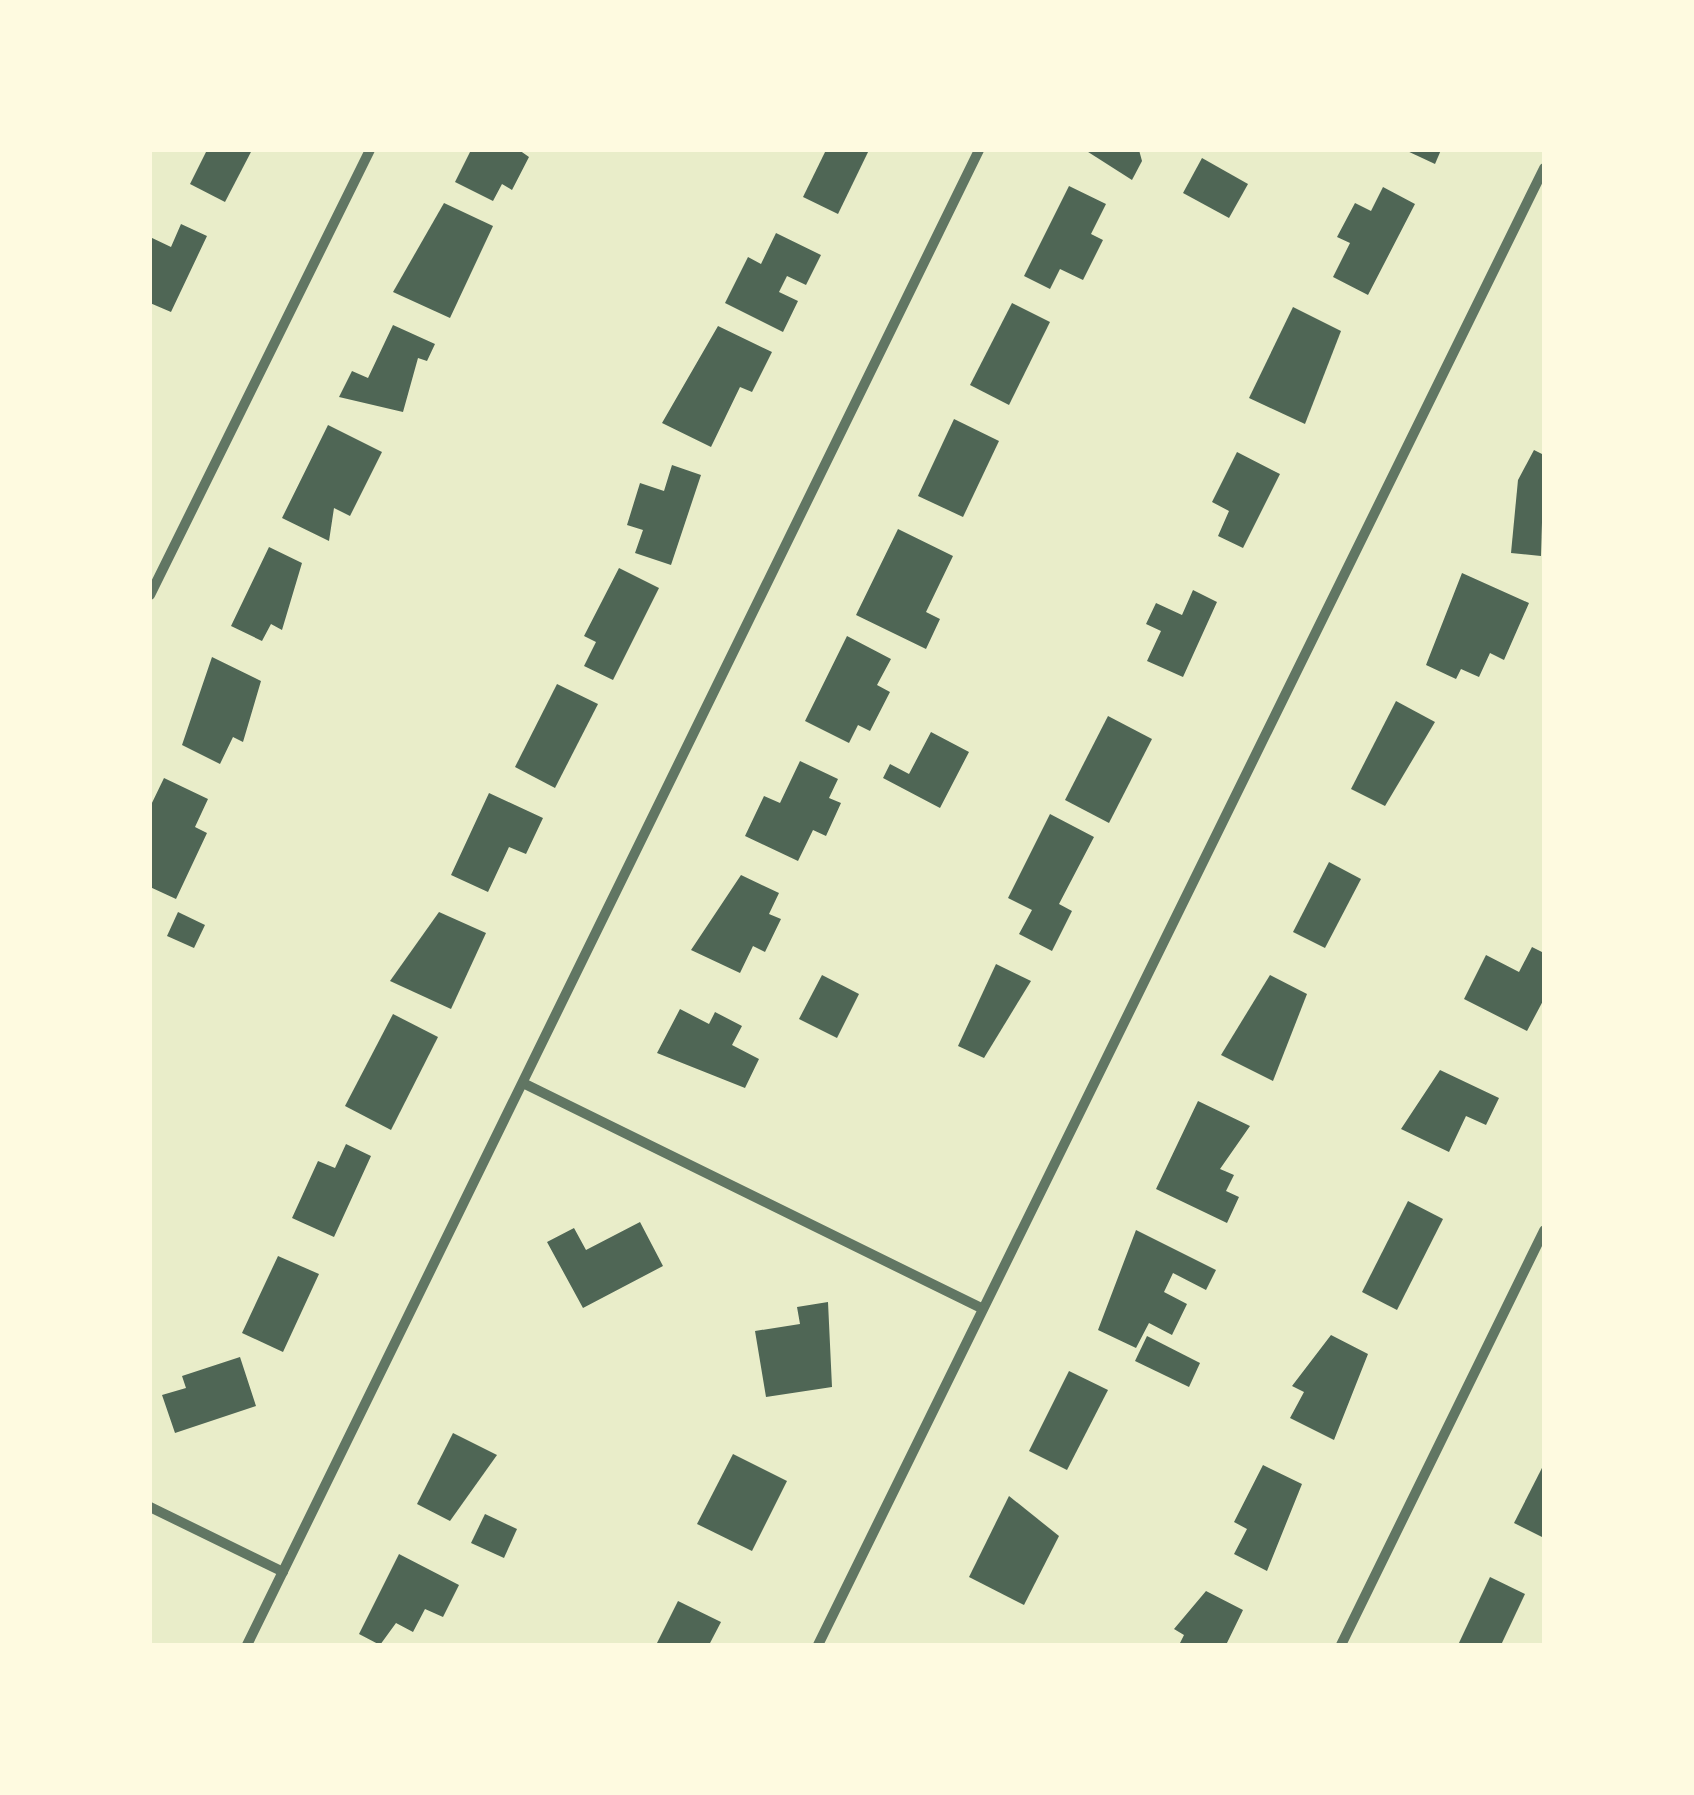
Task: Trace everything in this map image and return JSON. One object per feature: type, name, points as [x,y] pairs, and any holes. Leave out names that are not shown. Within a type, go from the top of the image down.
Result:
[{"type":"street","points":[[150,595],[370,150]]},
{"type":"street","points":[[248,1645],[979,150]]},
{"type":"street","points":[[818,1645],[1544,168]]},
{"type":"street","points":[[525,1084],[983,1309]]},
{"type":"street","points":[[1341,1645],[1544,1230]]},
{"type":"street","points":[[150,1508],[283,1572]]},
{"type":"building","points":[[207,150],[252,150],[225,202],[190,184]]},
{"type":"building","points":[[471,150],[519,150],[529,157],[512,190],[502,184],[493,201],[455,182]]},
{"type":"building","points":[[826,150],[869,150],[838,214],[803,197]]},
{"type":"building","points":[[1085,150],[1139,150],[1142,161],[1132,180]]},
{"type":"building","points":[[1405,150],[1441,150],[1435,164]]},
{"type":"building","points":[[1202,158],[1248,184],[1229,218],[1183,193]]},
{"type":"building","points":[[1069,186],[1106,204],[1091,234],[1103,240],[1083,280],[1060,269],[1050,289],[1024,276]]},
{"type":"building","points":[[1383,187],[1415,204],[1368,295],[1333,277],[1350,243],[1337,237],[1355,203],[1371,211]]},
{"type":"building","points":[[444,203],[493,226],[450,318],[393,292]]},
{"type":"building","points":[[181,224],[207,236],[171,312],[150,303],[150,237],[171,247]]},
{"type":"building","points":[[776,233],[821,255],[806,285],[787,276],[779,292],[798,301],[783,332],[725,303],[748,257],[761,264]]},
{"type":"building","points":[[1012,303],[1050,322],[1009,405],[970,385]]},
{"type":"building","points":[[1293,307],[1341,331],[1305,424],[1249,398]]},
{"type":"building","points":[[393,325],[435,344],[427,361],[418,358],[403,412],[339,397],[352,371],[368,378]]},
{"type":"building","points":[[718,326],[772,352],[752,392],[740,387],[711,447],[662,423]]},
{"type":"building","points":[[954,419],[999,441],[963,517],[918,496]]},
{"type":"building","points":[[328,425],[382,452],[350,516],[334,508],[329,541],[282,518]]},
{"type":"building","points":[[1534,450],[1544,455],[1541,556],[1511,553],[1518,480]]},
{"type":"building","points":[[1237,452],[1280,474],[1243,548],[1218,536],[1229,511],[1212,502]]},
{"type":"building","points":[[672,465],[701,475],[671,565],[635,553],[643,530],[627,525],[640,483],[664,491]]},
{"type":"building","points":[[898,529],[953,556],[926,612],[940,619],[926,649],[856,615]]},
{"type":"building","points":[[269,547],[302,563],[282,630],[271,624],[262,641],[231,626]]},
{"type":"building","points":[[619,568],[659,588],[613,680],[584,666],[596,642],[584,636]]},
{"type":"building","points":[[1462,573],[1529,603],[1504,660],[1490,653],[1479,677],[1461,669],[1456,679],[1426,665]]},
{"type":"building","points":[[1193,590],[1217,602],[1183,677],[1147,661],[1161,631],[1146,624],[1156,603],[1182,615]]},
{"type":"building","points":[[847,636],[891,659],[877,685],[890,692],[870,731],[858,725],[849,743],[805,721]]},
{"type":"building","points":[[212,657],[261,681],[243,742],[233,737],[220,764],[182,745]]},
{"type":"building","points":[[557,684],[598,704],[555,788],[515,767]]},
{"type":"building","points":[[1396,701],[1435,722],[1385,806],[1351,789]]},
{"type":"building","points":[[1108,716],[1152,739],[1109,823],[1065,800]]},
{"type":"building","points":[[931,732],[969,752],[940,808],[883,778],[890,764],[909,774]]},
{"type":"building","points":[[800,761],[838,779],[829,798],[841,803],[826,836],[813,830],[798,861],[745,836],[764,796],[780,803]]},
{"type":"building","points":[[164,778],[208,799],[195,827],[207,833],[176,899],[150,887],[150,807]]},
{"type":"building","points":[[489,793],[543,818],[526,854],[509,847],[488,892],[451,875]]},
{"type":"building","points":[[1050,814],[1094,837],[1059,904],[1072,911],[1052,951],[1019,934],[1032,910],[1008,898]]},
{"type":"building","points":[[1329,862],[1361,879],[1325,948],[1293,932]]},
{"type":"building","points":[[741,875],[779,893],[769,914],[781,919],[765,952],[753,946],[740,973],[691,950]]},
{"type":"building","points":[[178,912],[205,925],[194,948],[167,936]]},
{"type":"building","points":[[439,912],[486,933],[451,1009],[390,981]]},
{"type":"building","points":[[1532,947],[1544,953],[1544,999],[1527,1031],[1464,999],[1486,955],[1519,972]]},
{"type":"building","points":[[996,964],[1031,981],[984,1058],[958,1046]]},
{"type":"building","points":[[822,975],[859,994],[837,1038],[799,1019]]},
{"type":"building","points":[[1270,975],[1307,994],[1273,1081],[1221,1055]]},
{"type":"building","points":[[680,1009],[709,1024],[715,1012],[742,1026],[732,1045],[759,1059],[745,1088],[657,1053]]},
{"type":"building","points":[[393,1014],[438,1037],[391,1130],[345,1106]]},
{"type":"building","points":[[1440,1070],[1499,1098],[1486,1125],[1466,1116],[1449,1152],[1401,1129]]},
{"type":"building","points":[[1198,1101],[1250,1126],[1220,1169],[1234,1175],[1226,1191],[1239,1197],[1227,1223],[1156,1189]]},
{"type":"building","points":[[346,1144],[371,1156],[334,1237],[292,1218],[318,1161],[335,1168]]},
{"type":"building","points":[[1408,1201],[1443,1219],[1397,1310],[1362,1292]]},
{"type":"building","points":[[640,1222],[663,1266],[583,1308],[547,1242],[574,1228],[586,1250]]},
{"type":"building","points":[[1136,1230],[1216,1270],[1206,1290],[1173,1273],[1164,1292],[1187,1304],[1172,1335],[1149,1323],[1136,1348],[1098,1330]]},
{"type":"building","points":[[278,1256],[319,1274],[283,1352],[242,1333]]},
{"type":"building","points":[[828,1302],[832,1387],[766,1397],[755,1331],[800,1324],[797,1307]]},
{"type":"building","points":[[1331,1335],[1368,1354],[1334,1440],[1290,1418],[1304,1392],[1292,1386]]},
{"type":"building","points":[[1147,1336],[1200,1363],[1189,1387],[1135,1361]]},
{"type":"building","points":[[240,1357],[256,1406],[175,1433],[162,1395],[186,1388],[182,1376]]},
{"type":"building","points":[[1069,1371],[1108,1390],[1067,1470],[1029,1451]]},
{"type":"building","points":[[453,1433],[497,1455],[450,1521],[417,1504]]},
{"type":"building","points":[[733,1454],[787,1481],[752,1551],[697,1524]]},
{"type":"building","points":[[1544,1464],[1544,1538],[1514,1523]]},
{"type":"building","points":[[1263,1465],[1302,1484],[1267,1571],[1234,1554],[1247,1529],[1234,1522]]},
{"type":"building","points":[[1009,1496],[1059,1536],[1024,1605],[969,1577]]},
{"type":"building","points":[[485,1514],[517,1529],[504,1558],[471,1543]]},
{"type":"building","points":[[399,1554],[459,1585],[443,1617],[425,1609],[413,1632],[396,1623],[380,1645],[359,1634]]},
{"type":"building","points":[[1490,1577],[1525,1594],[1501,1645],[1458,1645]]},
{"type":"building","points":[[1206,1591],[1243,1610],[1226,1645],[1179,1645],[1184,1635],[1174,1629]]},
{"type":"building","points":[[678,1601],[721,1622],[709,1645],[656,1645]]}]
